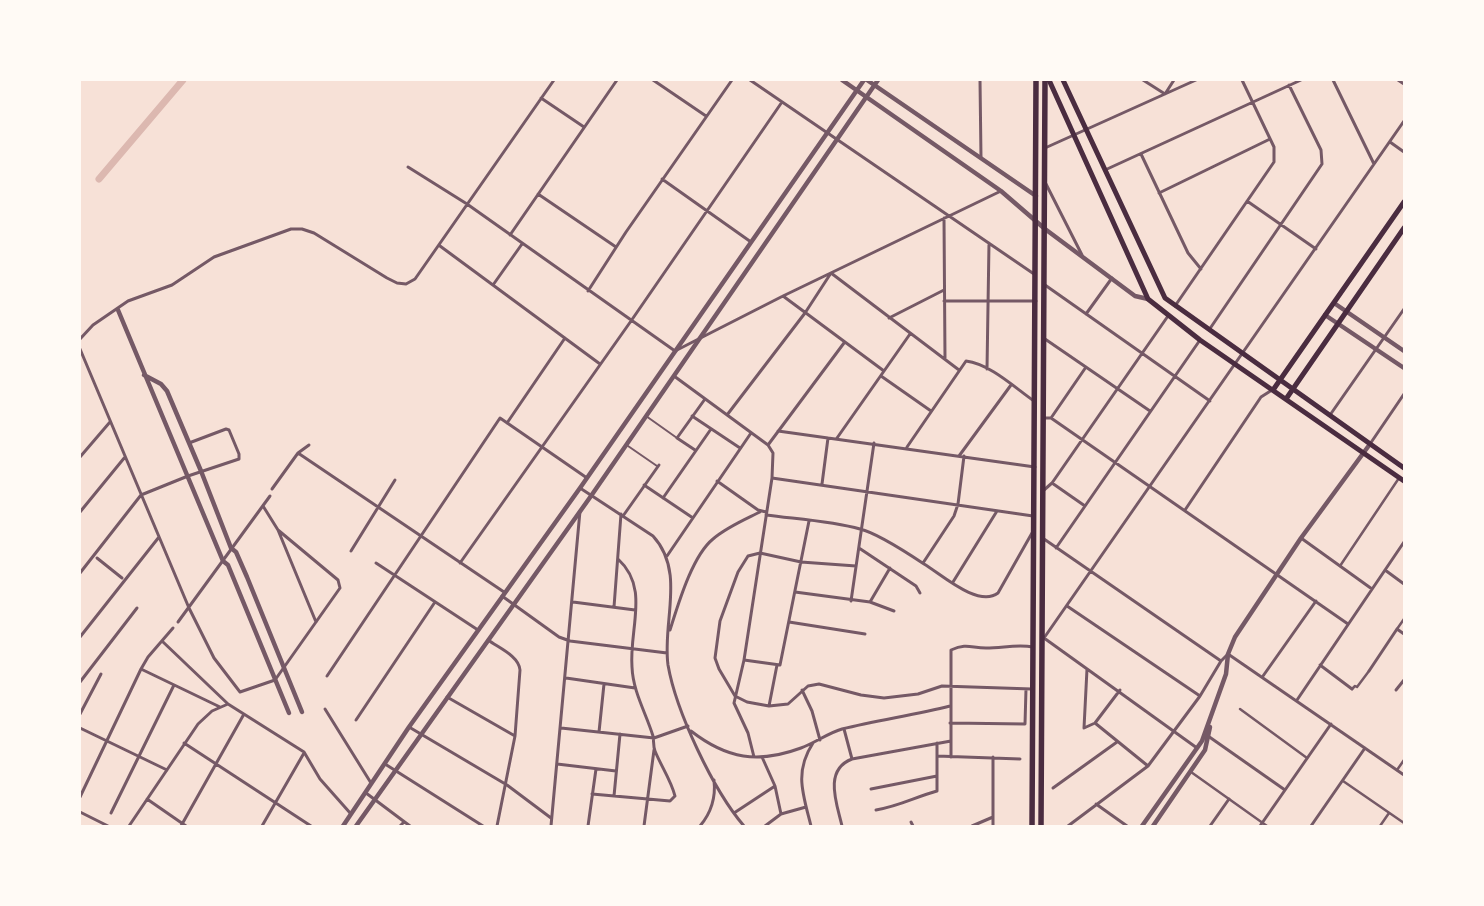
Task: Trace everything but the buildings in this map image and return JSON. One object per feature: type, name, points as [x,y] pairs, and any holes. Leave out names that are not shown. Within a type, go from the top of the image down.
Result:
[{"type":"highway","points":[[1032,826],[1036,402],[1036,80]]},
{"type":"highway","points":[[1042,826],[1043,490],[1048,418],[1045,339],[1047,80]]},
{"type":"main road","points":[[1047,80],[1075,135],[1148,299],[1235,365],[1402,479]]},
{"type":"main road","points":[[1063,80],[1162,293],[1175,306],[1242,355],[1404,468]]},
{"type":"main road","points":[[1273,390],[1404,202]]},
{"type":"main road","points":[[1286,399],[1404,228]]},
{"type":"street","points":[[80,339],[93,325],[118,310],[128,301],[172,286],[214,257],[291,229],[302,229],[314,234],[397,284],[406,284],[415,279],[440,246],[466,204],[554,80]]},
{"type":"street","points":[[510,235],[617,80]]},
{"type":"street","points":[[653,80],[706,116]]},
{"type":"street","points":[[588,291],[616,246],[732,80]]},
{"type":"street","points":[[750,80],[836,138],[946,217],[1036,275]]},
{"type":"street","points":[[842,80],[1001,192],[1045,229],[1135,296],[1148,299]]},
{"type":"street","points":[[346,824],[408,727],[580,488],[865,80],[1036,196]]},
{"type":"street","points":[[356,826],[591,496],[836,138],[878,80]]},
{"type":"street","points":[[980,80],[980,158]]},
{"type":"street","points":[[1143,80],[1165,94]]},
{"type":"street","points":[[1165,94],[1174,80]]},
{"type":"street","points":[[1045,148],[1196,80]]},
{"type":"street","points":[[1175,306],[1274,162],[1275,152],[1270,139],[1242,80]]},
{"type":"street","points":[[1105,170],[1301,80]]},
{"type":"street","points":[[1333,80],[1374,165]]},
{"type":"street","points":[[1398,80],[1404,84]]},
{"type":"street","points":[[1209,330],[1319,170],[1323,158],[1321,150],[1289,85]]},
{"type":"street","points":[[541,98],[584,127]]},
{"type":"street","points":[[460,562],[631,321],[782,102]]},
{"type":"street","points":[[1198,748],[1138,708],[1120,690],[1044,638],[1404,121]]},
{"type":"street","points":[[1159,193],[1270,139]]},
{"type":"street","points":[[1390,142],[1404,152]]},
{"type":"street","points":[[1141,154],[1188,253],[1200,269]]},
{"type":"street","points":[[408,167],[466,204],[675,351]]},
{"type":"street","points":[[662,179],[751,242]]},
{"type":"street","points":[[1045,182],[1082,255]]},
{"type":"street","points":[[675,351],[783,296],[1001,192]]},
{"type":"street","points":[[538,194],[616,246]]},
{"type":"street","points":[[1247,201],[1316,249]]},
{"type":"street","points":[[945,360],[946,217]]},
{"type":"street","points":[[987,368],[989,243]]},
{"type":"street","points":[[493,286],[522,244]]},
{"type":"street","points":[[440,246],[600,364]]},
{"type":"street","points":[[727,415],[806,313],[831,273]]},
{"type":"street","points":[[831,273],[959,370]]},
{"type":"street","points":[[1086,314],[1112,278]]},
{"type":"street","points":[[1045,285],[1210,401]]},
{"type":"street","points":[[889,318],[944,290]]},
{"type":"street","points":[[783,296],[884,371]]},
{"type":"street","points":[[944,301],[1036,301]]},
{"type":"street","points":[[1334,303],[1404,351]]},
{"type":"street","points":[[1329,416],[1404,309]]},
{"type":"street","points":[[118,310],[223,561],[228,565],[289,713]]},
{"type":"street","points":[[1325,315],[1404,368]]},
{"type":"street","points":[[1043,490],[1052,483],[1168,316]]},
{"type":"street","points":[[837,438],[910,334]]},
{"type":"street","points":[[507,423],[565,338]]},
{"type":"street","points":[[1045,339],[1150,411]]},
{"type":"street","points":[[1056,548],[1200,340]]},
{"type":"street","points":[[768,445],[844,343]]},
{"type":"street","points":[[80,348],[188,608],[214,658],[240,692],[246,692],[275,680],[341,585],[278,530]]},
{"type":"street","points":[[906,447],[966,361],[975,362],[987,368],[1036,402]]},
{"type":"street","points":[[1086,367],[1048,418],[1082,439],[1348,624]]},
{"type":"street","points":[[144,374],[161,384],[167,392],[231,548],[236,552],[247,577],[302,712]]},
{"type":"street","points":[[674,376],[768,445],[773,453],[772,478],[744,660],[734,703],[748,733],[754,758]]},
{"type":"street","points":[[880,376],[931,411]]},
{"type":"street","points":[[959,456],[1011,385]]},
{"type":"street","points":[[1185,510],[1260,397],[1273,390]]},
{"type":"street","points":[[1153,826],[1205,750],[1211,718],[1226,674],[1228,654],[1234,637],[1301,538],[1404,394]]},
{"type":"street","points":[[695,450],[677,438],[705,399]]},
{"type":"street","points":[[692,416],[740,448]]},
{"type":"street","points":[[327,676],[500,418],[587,478]]},
{"type":"street","points":[[80,456],[110,422]]},
{"type":"street","points":[[80,572],[141,495],[201,471],[239,459],[229,430],[226,429],[189,443]]},
{"type":"street","points":[[664,498],[711,429]]},
{"type":"street","points":[[778,431],[906,447],[1035,467]]},
{"type":"street","points":[[667,556],[751,433]]},
{"type":"street","points":[[822,484],[828,438]]},
{"type":"street","points":[[851,601],[874,443]]},
{"type":"street","points":[[272,488],[298,453],[309,445]]},
{"type":"street","points":[[298,453],[460,562],[559,637],[570,641],[667,653]]},
{"type":"street","points":[[923,563],[954,516],[958,504],[964,456]]},
{"type":"street","points":[[80,512],[125,457]]},
{"type":"street","points":[[614,607],[622,515],[658,466]]},
{"type":"street","points":[[772,478],[867,490],[1035,517]]},
{"type":"street","points":[[1340,566],[1402,479]]},
{"type":"street","points":[[351,551],[395,480]]},
{"type":"street","points":[[717,481],[760,512],[766,514],[862,529],[923,563],[973,595],[992,596],[1004,583],[1035,527]]},
{"type":"street","points":[[1052,483],[1085,506]]},
{"type":"street","points":[[645,485],[693,518]]},
{"type":"street","points":[[580,488],[653,536],[667,556],[671,586],[667,653],[673,685],[688,726],[713,778],[744,826]]},
{"type":"street","points":[[178,622],[270,496]]},
{"type":"street","points":[[262,506],[278,530],[316,622]]},
{"type":"street","points":[[953,582],[997,510]]},
{"type":"street","points":[[551,826],[570,641],[580,511]]},
{"type":"street","points":[[668,638],[686,587],[706,545],[729,528],[760,512]]},
{"type":"street","points":[[769,706],[789,622],[809,521]]},
{"type":"street","points":[[80,637],[159,537]]},
{"type":"street","points":[[1301,538],[1372,590]]},
{"type":"street","points":[[1044,539],[1221,661]]},
{"type":"street","points":[[1297,700],[1404,542]]},
{"type":"street","points":[[859,548],[916,586],[920,593]]},
{"type":"street","points":[[856,566],[800,562],[760,553],[748,556],[742,563],[717,631],[715,658],[719,669],[735,696],[747,702],[769,706],[788,704],[808,686],[819,684],[861,695],[884,698],[918,694],[934,687],[1034,689]]},
{"type":"street","points":[[97,558],[122,578]]},
{"type":"street","points":[[618,559],[633,578],[635,610],[630,649],[635,688],[654,738],[644,826]]},
{"type":"street","points":[[376,563],[478,630]]},
{"type":"street","points":[[870,602],[890,568]]},
{"type":"street","points":[[1385,570],[1404,584]]},
{"type":"street","points":[[794,592],[870,602],[894,611]]},
{"type":"street","points":[[1263,676],[1316,600]]},
{"type":"street","points":[[356,720],[435,602]]},
{"type":"street","points":[[573,602],[635,610]]},
{"type":"street","points":[[1067,606],[1200,696]]},
{"type":"street","points":[[80,682],[136,608]]},
{"type":"street","points":[[1320,665],[1352,689],[1355,686],[1358,688],[1404,619]]},
{"type":"street","points":[[789,622],[865,634]]},
{"type":"street","points":[[80,797],[141,669],[173,628]]},
{"type":"street","points":[[1397,629],[1404,634]]},
{"type":"street","points":[[488,640],[520,664],[515,736],[507,785],[497,826]]},
{"type":"street","points":[[162,641],[228,704],[304,752],[320,779],[351,815]]},
{"type":"street","points":[[951,757],[950,706],[953,686],[951,650],[969,645],[983,648],[1017,645],[1034,648]]},
{"type":"street","points":[[1068,826],[1148,766],[1200,696],[1221,661],[1228,654]]},
{"type":"street","points":[[1228,654],[1263,676],[1404,775]]},
{"type":"street","points":[[744,660],[778,665]]},
{"type":"street","points":[[141,669],[221,707]]},
{"type":"street","points":[[1087,669],[1084,728],[1095,723],[1120,690]]},
{"type":"street","points":[[80,714],[101,674]]},
{"type":"street","points":[[566,678],[635,688]]},
{"type":"street","points":[[1396,690],[1404,680]]},
{"type":"street","points":[[599,732],[604,684]]},
{"type":"street","points":[[111,813],[174,685]]},
{"type":"street","points":[[950,723],[1026,724],[1026,689]]},
{"type":"street","points":[[802,690],[812,711],[820,740]]},
{"type":"street","points":[[448,697],[515,736]]},
{"type":"street","points":[[129,826],[204,716],[228,704]]},
{"type":"street","points":[[690,730],[726,753],[754,758],[778,754],[820,740],[844,729],[950,706]]},
{"type":"street","points":[[325,709],[372,784]]},
{"type":"street","points":[[1240,709],[1307,758]]},
{"type":"street","points":[[148,799],[183,825],[244,714]]},
{"type":"street","points":[[1095,723],[1116,742],[1148,766]]},
{"type":"street","points":[[1261,824],[1331,724]]},
{"type":"street","points":[[561,728],[654,738],[688,726]]},
{"type":"street","points":[[408,727],[507,785],[552,818]]},
{"type":"street","points":[[80,728],[167,770]]},
{"type":"street","points":[[844,729],[852,759]]},
{"type":"street","points":[[614,796],[620,734]]},
{"type":"street","points":[[1142,826],[1207,735]]},
{"type":"street","points":[[1207,735],[1285,790]]},
{"type":"street","points":[[842,826],[834,781],[842,764],[852,759],[951,741]]},
{"type":"street","points":[[811,826],[801,773],[805,758],[814,742]]},
{"type":"street","points":[[1053,788],[1116,742]]},
{"type":"street","points":[[184,744],[311,826]]},
{"type":"street","points":[[876,810],[907,803],[922,795],[937,791],[937,744]]},
{"type":"street","points":[[592,794],[670,802],[674,799],[674,790],[654,748]]},
{"type":"street","points":[[1311,826],[1365,748]]},
{"type":"street","points":[[262,826],[304,752]]},
{"type":"street","points":[[762,756],[775,786],[781,814]]},
{"type":"street","points":[[937,756],[1020,759]]},
{"type":"street","points":[[993,826],[994,758]]},
{"type":"street","points":[[1397,770],[1404,760]]},
{"type":"street","points":[[384,764],[483,826]]},
{"type":"street","points":[[557,764],[616,771]]},
{"type":"street","points":[[588,826],[596,769]]},
{"type":"street","points":[[1191,772],[1261,824],[1267,826]]},
{"type":"street","points":[[871,789],[937,776]]},
{"type":"street","points":[[700,826],[712,808],[714,798],[713,778]]},
{"type":"street","points":[[1342,780],[1404,823]]},
{"type":"street","points":[[734,813],[775,786]]},
{"type":"street","points":[[366,793],[410,826]]},
{"type":"street","points":[[1210,826],[1229,799]]},
{"type":"street","points":[[1096,804],[1127,826]]},
{"type":"street","points":[[765,826],[781,814],[806,807]]},
{"type":"street","points":[[80,812],[108,826]]},
{"type":"street","points":[[1380,826],[1389,813]]},
{"type":"street","points":[[972,826],[993,817]]},
{"type":"street","points":[[301,826],[304,821]]},
{"type":"street","points":[[400,826],[404,822]]},
{"type":"street","points":[[911,822],[914,826]]},
{"type":"lane","points":[[646,416],[677,438]]},
{"type":"lane","points":[[626,445],[658,466]]},
{"type":"waterway","points":[[99,179],[183,80]]}]
